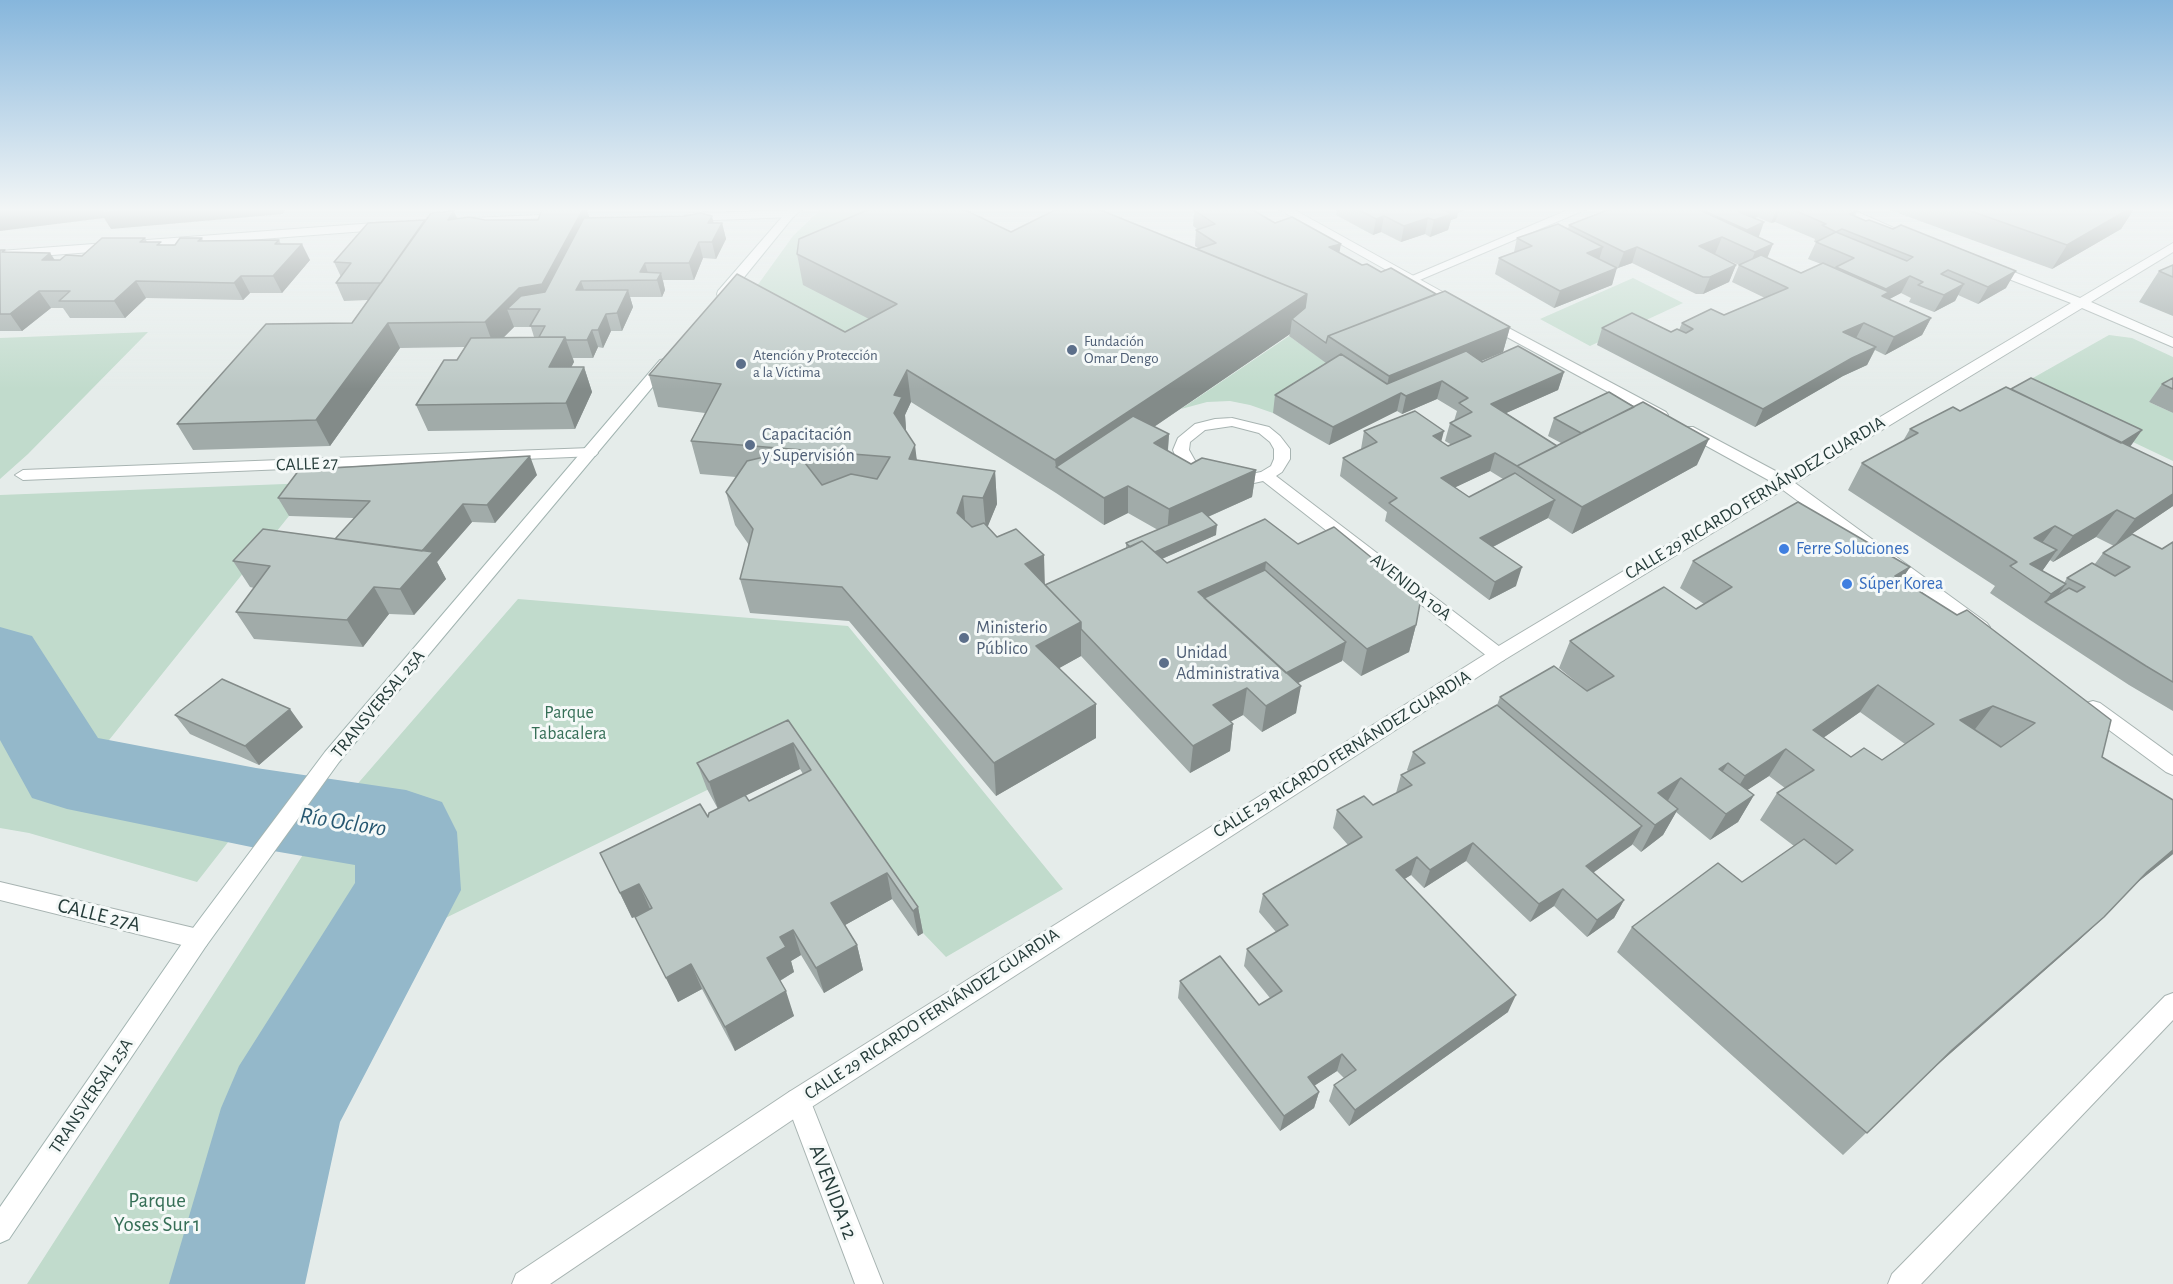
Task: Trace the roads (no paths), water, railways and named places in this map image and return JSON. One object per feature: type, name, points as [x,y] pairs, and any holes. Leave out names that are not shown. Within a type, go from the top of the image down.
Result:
[{"type":"street","points":[[710,310],[745,269]]},
{"type":"street","points":[[1393,269],[1782,481],[1992,635]]},
{"type":"street","points":[[1411,279],[1435,269]]},
{"type":"street","points":[[1995,269],[2082,303],[2173,343]]},
{"type":"street","name":"CALLE 29 RICARDO FERNÁNDEZ GUARDIA","points":[[526,1284],[798,1101],[1498,655],[1782,481],[2137,269]]},
{"type":"street","name":"TRANSVERSAL 25A","points":[[0,1230],[198,939],[332,757],[672,355]]},
{"type":"street","points":[[1232,422],[1264,430],[1282,449],[1282,459],[1277,469],[1266,476],[1236,482],[1205,476],[1193,469],[1185,460],[1181,450],[1183,441],[1200,427],[1215,423],[1232,422]]},
{"type":"street","name":"CALLE 27","points":[[23,475],[590,453]]},
{"type":"street","name":"AVENIDA 10A","points":[[1266,476],[1498,655]]},
{"type":"street","points":[[2078,698],[2173,767]]},
{"type":"street","name":"CALLE 27A","points":[[0,891],[198,939]]},
{"type":"street","points":[[1902,1284],[2173,1005]]},
{"type":"street","name":"AVENIDA 12","points":[[798,1101],[869,1284]]},
{"type":"waterway","name":"Río Ocloro","points":[[0,659],[67,771],[256,808],[406,832],[408,890],[282,1108],[237,1284]]},
{"type":"place","name":"Fundación Omar Dengo","points":[[1072,350]]},
{"type":"place","name":"Atención y Protección a la Víctima","points":[[741,364]]},
{"type":"place","name":"Capacitación y Supervisión","points":[[750,445]]},
{"type":"place","name":"Ferre Soluciones","points":[[1784,549]]},
{"type":"place","name":"Súper Korea","points":[[1847,584]]},
{"type":"place","name":"Ministerio Público","points":[[964,638]]},
{"type":"place","name":"Unidad Administrativa","points":[[1164,663]]},
{"type":"park label","name":"Parque Tabacalera","points":[[569,723]]},
{"type":"park label","name":"Parque Yoses Sur 1","points":[[157,1213]]}]
